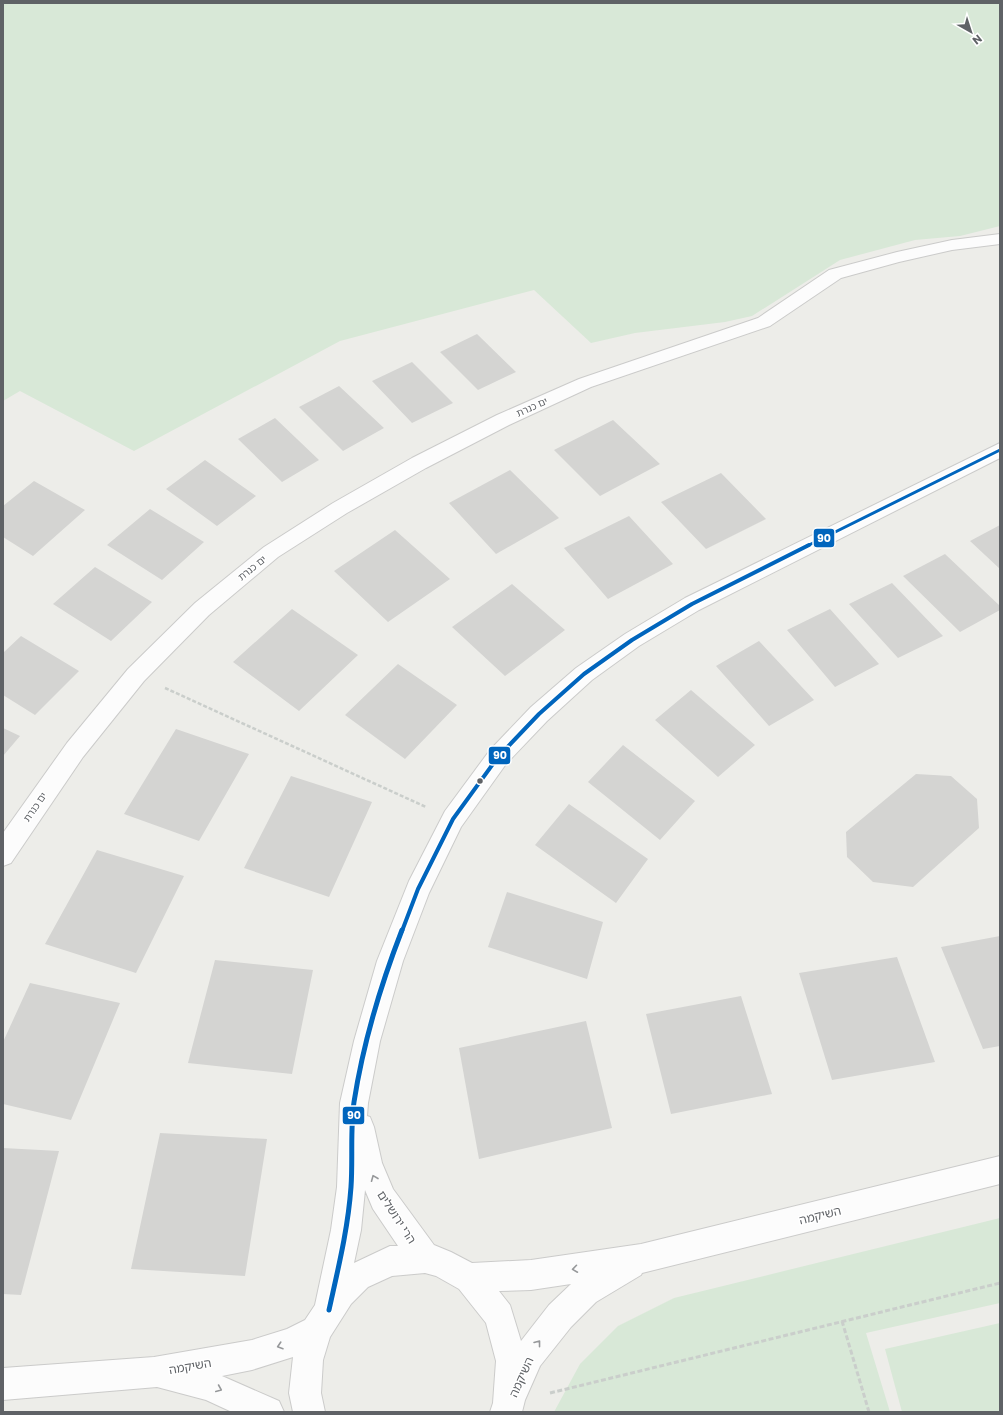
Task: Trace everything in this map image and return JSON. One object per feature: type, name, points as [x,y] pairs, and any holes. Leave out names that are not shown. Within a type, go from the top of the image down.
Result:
[{"type":"street","name":"ים כנרת","points":[[3,855],[75,750],[136,675],[202,609],[271,552],[340,508],[419,462],[503,420],[585,384],[764,322],[835,274],[897,257],[952,245],[1000,239]]},
{"type":"street","name":"הרי ירושלים","points":[[323,1321],[346,1230],[351,1187],[354,1103],[367,1041],[390,961],[418,889],[453,819],[498,757],[539,714],[584,674],[632,640],[692,604],[1000,450]]},
{"type":"street","name":"הרי ירושלים","points":[[354,1103],[368,1164],[383,1199],[425,1258]]},
{"type":"street","name":"השיקמה","points":[[470,1278],[531,1275],[641,1259],[1000,1170]]},
{"type":"street","points":[[309,1412],[305,1393],[308,1360],[323,1321],[340,1293],[358,1277],[390,1261],[425,1258],[441,1262],[470,1278],[499,1316],[511,1361],[508,1408]]},
{"type":"street","name":"השיקמה","points":[[508,1408],[529,1356],[560,1316],[585,1291],[641,1259]]},
{"type":"street","name":"השיקמה","points":[[3,1384],[154,1372],[252,1355],[290,1342],[323,1321]]},
{"type":"street","name":"השיקמה","points":[[154,1372],[208,1385],[268,1412]]},
{"type":"path","points":[[136,675],[453,819]]},
{"type":"path","points":[[508,1408],[842,1321],[1000,1283]]},
{"type":"path","points":[[842,1321],[870,1412]]},
{"type":"green space","points":[[3,3],[1000,3],[1000,226],[960,236],[915,240],[840,260],[752,316],[725,322],[635,333],[591,343],[534,290],[340,341],[134,451],[20,391],[3,401]]},
{"type":"green space","points":[[1000,1218],[1000,1303],[866,1333],[890,1412],[554,1412],[580,1364],[618,1326],[674,1298]]},
{"type":"green space","points":[[1000,1323],[1000,1412],[902,1412],[885,1349]]},
{"type":"building","points":[[477,334],[516,372],[478,390],[440,352]]},
{"type":"building","points":[[412,362],[453,403],[412,423],[372,381]]},
{"type":"building","points":[[339,386],[384,428],[343,451],[299,407]]},
{"type":"building","points":[[275,418],[319,460],[282,482],[238,439]]},
{"type":"building","points":[[613,420],[660,464],[600,496],[554,450]]},
{"type":"building","points":[[205,460],[256,496],[217,526],[166,489]]},
{"type":"building","points":[[510,470],[559,518],[496,554],[449,503]]},
{"type":"building","points":[[721,473],[766,519],[706,549],[661,502]]},
{"type":"building","points":[[34,481],[85,510],[33,556],[3,537],[3,506]]},
{"type":"building","points":[[150,509],[204,542],[162,580],[107,545]]},
{"type":"building","points":[[629,516],[673,564],[608,599],[564,548]]},
{"type":"building","points":[[1000,525],[1000,569],[970,541]]},
{"type":"building","points":[[395,530],[450,579],[388,622],[334,571]]},
{"type":"building","points":[[945,554],[1000,606],[1000,610],[960,632],[903,576]]},
{"type":"building","points":[[95,567],[152,602],[111,641],[53,604]]},
{"type":"building","points":[[892,583],[943,636],[898,658],[849,604]]},
{"type":"building","points":[[512,584],[565,630],[505,676],[452,627]]},
{"type":"building","points":[[292,609],[358,655],[299,711],[233,662]]},
{"type":"building","points":[[830,609],[879,664],[835,687],[787,630]]},
{"type":"building","points":[[21,636],[79,671],[35,715],[3,695],[3,653]]},
{"type":"building","points":[[759,641],[814,700],[769,726],[716,666]]},
{"type":"building","points":[[398,664],[457,705],[405,759],[345,715]]},
{"type":"building","points":[[691,690],[755,745],[718,777],[655,720]]},
{"type":"building","points":[[3,728],[20,736],[3,756]]},
{"type":"building","points":[[176,729],[249,754],[199,841],[124,814]]},
{"type":"building","points":[[623,745],[695,801],[660,840],[588,782]]},
{"type":"building","points":[[916,774],[951,776],[977,799],[979,828],[913,887],[873,882],[847,857],[846,832]]},
{"type":"building","points":[[291,776],[372,802],[329,897],[244,868]]},
{"type":"building","points":[[569,804],[648,859],[616,903],[535,845]]},
{"type":"building","points":[[97,850],[184,876],[136,973],[45,944]]},
{"type":"building","points":[[507,892],[603,922],[587,979],[488,947]]},
{"type":"building","points":[[1000,936],[1000,1046],[983,1049],[941,947]]},
{"type":"building","points":[[897,957],[935,1062],[832,1080],[799,973]]},
{"type":"building","points":[[215,960],[313,970],[292,1074],[188,1063]]},
{"type":"building","points":[[30,983],[120,1003],[71,1120],[3,1104],[3,1042]]},
{"type":"building","points":[[741,996],[772,1094],[671,1114],[646,1014]]},
{"type":"building","points":[[586,1021],[612,1128],[479,1159],[459,1048]]},
{"type":"building","points":[[160,1133],[267,1139],[245,1276],[131,1269]]},
{"type":"building","points":[[3,1148],[59,1151],[21,1295],[3,1294]]},
{"type":"transit line","name":"90","points":[[329,1310],[346,1230],[351,1187],[354,1103],[367,1041],[390,961],[418,889],[453,819],[498,757],[539,714],[584,674],[632,640],[692,604],[1000,450]]}]
